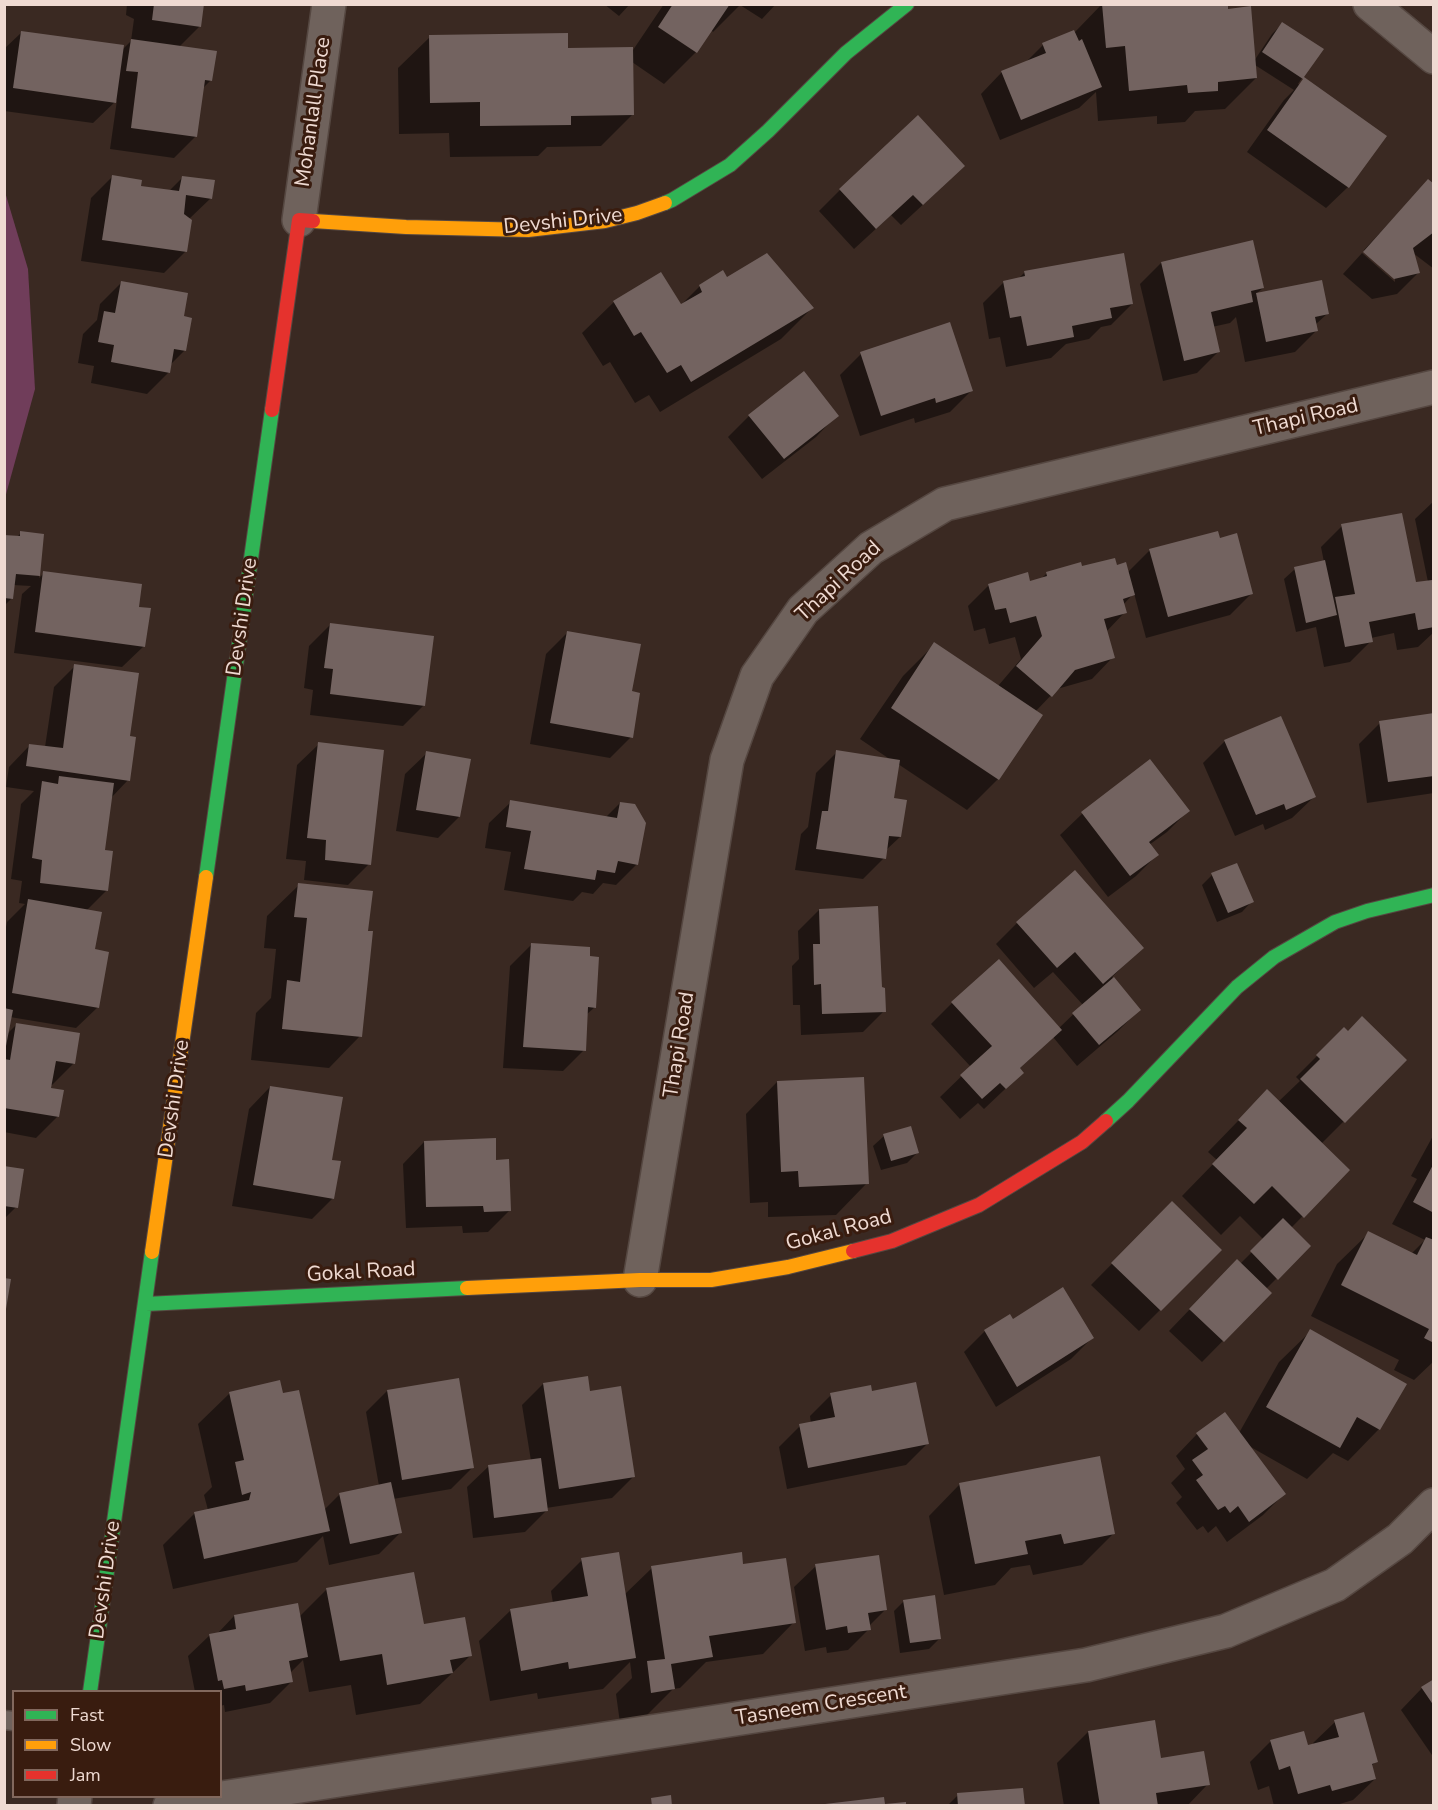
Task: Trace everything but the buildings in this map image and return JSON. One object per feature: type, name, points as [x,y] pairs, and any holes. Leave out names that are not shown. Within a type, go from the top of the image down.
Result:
[{"type":"street","name":"Mohanlall Place","points":[[299,220],[329,4]]},
{"type":"street","name":"Devshi Drive","points":[[90,1690],[299,220],[406,227],[528,230],[604,221],[637,213],[672,200],[729,165],[768,131],[846,53],[907,4]]},
{"type":"street","points":[[1370,4],[1434,57]]},
{"type":"street","name":"Thapi Road","points":[[640,1280],[727,760],[757,676],[803,610],[871,548],[945,504],[1434,387]]},
{"type":"street","name":"Gokal Road","points":[[146,1304],[640,1280],[711,1280],[788,1267],[892,1241],[979,1205],[1082,1142],[1128,1101],[1237,987],[1274,957],[1335,922],[1367,911],[1434,895]]},
{"type":"street","name":"Tasneem Crescent","points":[[222,1798],[1098,1662],[1226,1631],[1335,1585],[1400,1539],[1434,1505]]},
{"type":"street","name":"Tasneem Crescent","points":[[170,1806],[222,1798]]},
{"type":"shaded area","points":[[5,192],[28,269],[35,389],[5,498]]},
{"type":"traffic: fast","points":[[665,203],[730,165],[768,131],[846,53],[907,4]]},
{"type":"traffic: fast","points":[[206,877],[272,410]]},
{"type":"traffic: fast","points":[[1106,1121],[1237,987],[1274,957],[1335,922],[1367,911],[1434,895]]},
{"type":"traffic: fast","points":[[90,1690],[152,1252]]},
{"type":"traffic: fast","points":[[146,1304],[467,1288]]},
{"type":"traffic: slow","points":[[313,221],[406,227],[528,230],[605,221],[665,203]]},
{"type":"traffic: slow","points":[[152,1252],[206,877]]},
{"type":"traffic: slow","points":[[467,1288],[640,1280],[711,1280],[788,1267],[853,1251]]},
{"type":"traffic: jam","points":[[272,410],[299,220],[313,221]]},
{"type":"traffic: jam","points":[[853,1251],[892,1241],[979,1205],[1082,1142],[1106,1121]]}]
